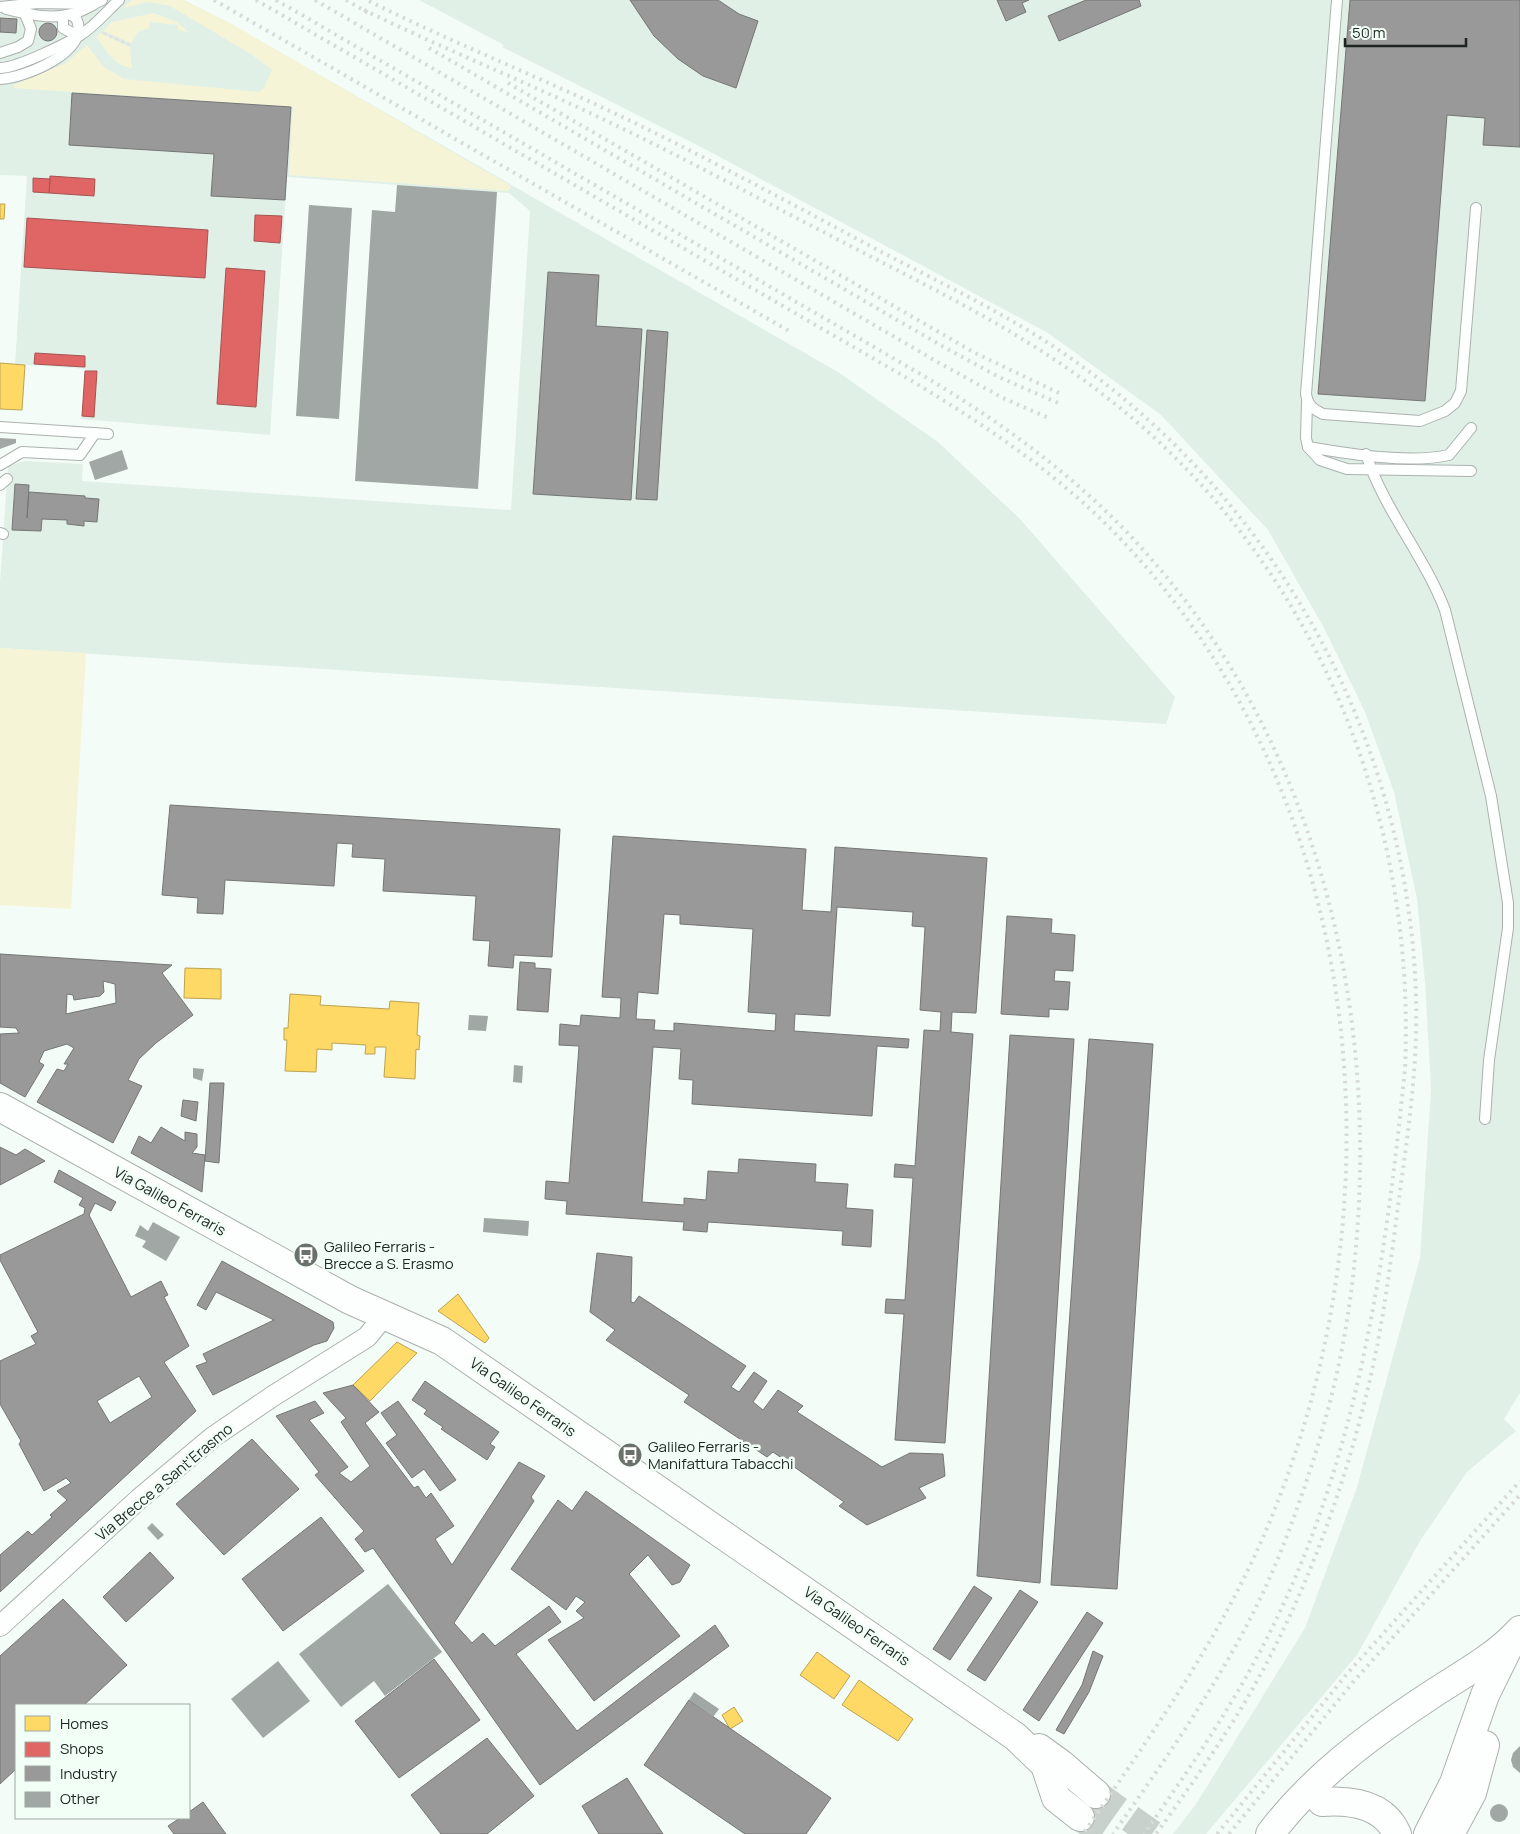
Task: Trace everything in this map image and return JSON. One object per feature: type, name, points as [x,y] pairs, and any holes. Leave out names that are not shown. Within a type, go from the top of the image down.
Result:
[{"type":"main road","name":"Via Galileo Ferraris","points":[[0,1107],[350,1300],[415,1327],[446,1344],[1016,1737],[1045,1765],[1056,1798],[1080,1817]]},
{"type":"main road","points":[[1270,1834],[1303,1795],[1338,1762],[1450,1682],[1486,1658],[1518,1640]]},
{"type":"main road","points":[[1428,1834],[1454,1784],[1485,1695],[1518,1640]]},
{"type":"main road","points":[[1450,1834],[1472,1793],[1518,1640]]},
{"type":"main road","points":[[1292,1834],[1357,1768],[1459,1697],[1469,1688],[1486,1658]]},
{"type":"main road","name":"Via Galileo Ferraris","points":[[1016,1737],[1029,1742],[1061,1764],[1096,1794]]},
{"type":"main road","points":[[1322,1802],[1355,1802],[1375,1810],[1393,1824],[1397,1834]]},
{"type":"street","name":"Via Brecce a Sant'Erasmo","points":[[0,1626],[139,1499],[213,1437],[273,1396],[367,1337],[384,1315]]},
{"type":"lane","points":[[0,68],[7,68],[78,36],[119,0]]},
{"type":"lane","points":[[1337,0],[1306,394],[1306,438],[1308,447],[1320,460],[1332,465],[1348,468],[1471,471]]},
{"type":"lane","points":[[78,36],[63,28],[67,16],[98,2]]},
{"type":"lane","points":[[0,7],[38,3],[98,2]]},
{"type":"lane","points":[[0,7],[26,14],[67,16],[78,22],[78,36],[76,43],[62,55],[20,75],[0,79]]},
{"type":"lane","points":[[0,53],[18,47],[28,41],[31,29],[26,14]]},
{"type":"lane","points":[[1307,402],[1313,410],[1323,414],[1420,421],[1445,411],[1455,403],[1462,391],[1476,208]]},
{"type":"lane","points":[[0,427],[108,434]]},
{"type":"lane","points":[[1308,447],[1430,459],[1449,455],[1471,428]]},
{"type":"lane","points":[[0,465],[22,452],[80,455],[95,434]]},
{"type":"lane","points":[[1366,454],[1370,469],[1385,501],[1435,583],[1446,610],[1492,796],[1508,902],[1508,928],[1489,1060],[1485,1119]]},
{"type":"shaded area","points":[[0,0],[184,0],[229,23],[838,372],[938,442],[1020,519],[1175,697],[1166,724],[0,648],[0,582],[8,466],[24,461],[83,464],[82,481],[511,510],[530,211],[509,193],[287,177],[270,435],[81,419],[86,369],[15,364],[27,176],[0,175]]},
{"type":"shaded area","points":[[132,0],[183,0],[230,23],[511,186],[508,191],[289,175],[293,107],[14,88],[14,85],[66,63],[87,45],[104,67],[124,79],[259,92],[264,88],[272,70],[251,54],[170,6],[148,2],[123,8]]},
{"type":"shaded area","points":[[419,0],[1520,0],[1520,1393],[1504,1419],[1516,1431],[1467,1472],[1420,1541],[1357,1655],[1206,1834],[1173,1834],[1196,1804],[1305,1628],[1357,1487],[1420,1258],[1431,1089],[1425,982],[1417,899],[1394,792],[1365,712],[1324,628],[1268,530],[1161,415],[1048,333],[703,148],[502,47],[504,45]]},
{"type":"shaded area","points":[[154,13],[175,21],[189,32],[178,30],[178,25],[150,22],[149,28],[138,32],[131,43],[103,31],[112,22]]},
{"type":"shaded area","points":[[101,33],[130,47],[132,68],[120,64],[111,57],[96,37]]},
{"type":"shaded area","points":[[0,648],[86,653],[71,909],[0,905]]},
{"type":"building: Homes","points":[[0,204],[5,204],[4,219],[0,219]]},
{"type":"building: Homes","points":[[0,363],[25,365],[22,410],[0,409]]},
{"type":"building: Homes","points":[[185,968],[221,969],[221,999],[184,998]]},
{"type":"building: Homes","points":[[290,994],[321,996],[320,1005],[389,1009],[390,1001],[419,1003],[417,1035],[420,1036],[419,1050],[416,1049],[415,1079],[384,1077],[386,1047],[375,1047],[375,1054],[365,1054],[366,1045],[332,1043],[332,1050],[317,1049],[316,1072],[285,1071],[287,1040],[284,1040],[284,1028],[288,1028]]},
{"type":"building: Homes","points":[[458,1294],[489,1338],[485,1343],[438,1311]]},
{"type":"building: Homes","points":[[397,1342],[417,1353],[370,1401],[353,1385]]},
{"type":"building: Homes","points":[[817,1652],[850,1676],[834,1699],[800,1675]]},
{"type":"building: Homes","points":[[859,1680],[913,1719],[898,1741],[842,1705]]},
{"type":"building: Homes","points":[[734,1707],[743,1721],[730,1729],[722,1715]]},
{"type":"building: Shops","points":[[50,176],[95,179],[94,196],[49,193]]},
{"type":"building: Shops","points":[[33,178],[50,179],[49,193],[33,192]]},
{"type":"building: Shops","points":[[255,215],[282,216],[280,243],[254,241]]},
{"type":"building: Shops","points":[[27,218],[208,230],[205,278],[24,267]]},
{"type":"building: Shops","points":[[226,268],[265,271],[256,407],[217,404]]},
{"type":"building: Shops","points":[[35,353],[85,356],[85,367],[34,364]]},
{"type":"building: Shops","points":[[85,371],[97,371],[94,417],[82,416]]},
{"type":"building: Industry","points":[[630,0],[718,0],[739,14],[758,21],[736,88],[703,76],[678,59],[654,36]]},
{"type":"building: Industry","points":[[997,0],[1029,0],[1022,3],[1026,12],[1006,21]]},
{"type":"building: Industry","points":[[1086,0],[1139,0],[1141,6],[1059,41],[1048,16]]},
{"type":"building: Industry","points":[[1350,0],[1520,0],[1520,147],[1483,145],[1485,118],[1447,115],[1425,401],[1318,394]]},
{"type":"building: Industry","points":[[0,18],[17,19],[16,33],[0,32]]},
{"type":"building: Industry","points":[[48,23],[54,26],[57,32],[54,38],[48,41],[42,38],[39,32],[42,26]]},
{"type":"building: Industry","points":[[72,93],[291,107],[285,200],[211,196],[214,154],[69,145]]},
{"type":"building: Industry","points":[[548,272],[599,275],[596,326],[642,329],[631,500],[533,494]]},
{"type":"building: Industry","points":[[647,330],[668,332],[657,500],[636,499]]},
{"type":"building: Industry","points":[[15,484],[29,485],[27,518],[29,492],[85,496],[85,498],[99,499],[97,522],[84,521],[84,526],[67,524],[67,520],[42,519],[41,531],[12,530]]},
{"type":"building: Industry","points":[[170,805],[560,829],[552,957],[514,955],[513,968],[488,966],[490,941],[473,940],[476,896],[383,891],[385,859],[352,857],[353,844],[337,843],[334,886],[225,880],[223,914],[197,913],[198,898],[162,895]]},
{"type":"building: Industry","points":[[613,836],[806,849],[802,910],[831,912],[835,847],[987,858],[976,1013],[952,1012],[951,1032],[973,1034],[945,1443],[895,1440],[904,1314],[885,1313],[886,1299],[905,1300],[913,1178],[894,1177],[895,1164],[915,1166],[924,1030],[940,1031],[941,1012],[920,1010],[925,927],[912,926],[913,912],[837,907],[830,1016],[795,1014],[794,1031],[909,1039],[908,1048],[877,1046],[872,1116],[692,1104],[693,1080],[679,1079],[681,1049],[653,1047],[642,1202],[684,1205],[684,1198],[706,1200],[708,1171],[738,1173],[739,1159],[816,1164],[815,1182],[848,1184],[846,1208],[873,1210],[871,1247],[842,1245],[843,1231],[708,1222],[707,1232],[683,1230],[684,1222],[566,1214],[567,1201],[545,1199],[546,1181],[569,1183],[579,1046],[559,1045],[560,1024],[580,1026],[581,1015],[620,1018],[621,998],[602,997]],"holes":[[[664,914],[680,915],[680,924],[753,929],[748,1012],[776,1014],[775,1031],[674,1023],[674,1031],[654,1030],[655,1020],[636,1019],[638,992],[658,994]]]},
{"type":"building: Industry","points":[[1007,916],[1052,919],[1051,933],[1075,935],[1073,971],[1055,970],[1054,981],[1070,982],[1068,1010],[1049,1009],[1049,1017],[1001,1014]]},
{"type":"building: Industry","points":[[0,954],[172,965],[162,973],[193,1015],[156,1043],[139,1059],[128,1080],[142,1086],[113,1143],[37,1102],[57,1069],[64,1071],[68,1064],[64,1064],[74,1048],[67,1044],[44,1051],[39,1062],[44,1065],[25,1097],[0,1083],[0,1034],[19,1033],[16,1028],[0,1027]],"holes":[[[103,981],[115,984],[116,1003],[66,1014],[67,994],[73,995],[74,1000],[100,996],[104,992]]]},
{"type":"building: Industry","points":[[520,962],[535,963],[535,968],[551,969],[548,1012],[517,1010]]},
{"type":"building: Industry","points":[[1010,1035],[1074,1039],[1040,1583],[977,1576]]},
{"type":"building: Industry","points":[[1089,1039],[1153,1044],[1117,1589],[1051,1585]]},
{"type":"building: Industry","points":[[210,1083],[224,1083],[219,1163],[205,1161]]},
{"type":"building: Industry","points":[[183,1100],[198,1102],[196,1121],[181,1116]]},
{"type":"building: Industry","points":[[161,1127],[185,1141],[185,1132],[197,1134],[197,1147],[192,1153],[205,1155],[202,1192],[131,1153],[139,1136],[151,1143]]},
{"type":"building: Industry","points":[[0,1147],[16,1155],[25,1149],[45,1161],[0,1185]]},
{"type":"building: Industry","points":[[59,1170],[116,1202],[111,1211],[95,1203],[89,1215],[131,1297],[161,1281],[168,1295],[164,1297],[189,1346],[164,1362],[196,1411],[0,1592],[0,1555],[28,1531],[32,1535],[52,1517],[50,1515],[67,1500],[57,1491],[71,1483],[66,1478],[44,1491],[19,1444],[21,1441],[0,1404],[0,1361],[36,1344],[31,1336],[38,1332],[0,1260],[0,1255],[84,1214],[85,1208],[79,1205],[83,1198],[54,1182]],"holes":[[[139,1376],[152,1397],[110,1423],[97,1401]]]},
{"type":"building: Industry","points":[[597,1253],[632,1257],[631,1302],[634,1303],[639,1296],[746,1366],[731,1387],[739,1392],[754,1372],[767,1381],[753,1402],[763,1410],[778,1390],[803,1406],[797,1412],[882,1467],[910,1453],[943,1454],[945,1476],[919,1488],[926,1498],[867,1525],[839,1506],[844,1502],[773,1452],[767,1457],[684,1402],[689,1395],[606,1340],[615,1330],[590,1312]]},
{"type":"building: Industry","points":[[222,1261],[333,1322],[334,1328],[327,1341],[314,1345],[213,1395],[196,1366],[207,1362],[203,1354],[274,1320],[216,1292],[206,1310],[197,1305]]},
{"type":"building: Industry","points":[[425,1381],[499,1432],[490,1444],[495,1447],[487,1460],[441,1429],[443,1427],[424,1414],[427,1410],[412,1400]]},
{"type":"building: Industry","points":[[353,1385],[379,1412],[365,1423],[414,1488],[418,1486],[426,1498],[431,1493],[454,1526],[435,1539],[452,1565],[519,1462],[545,1476],[531,1497],[534,1501],[454,1623],[472,1643],[483,1633],[495,1646],[549,1606],[561,1622],[516,1654],[577,1731],[715,1625],[729,1646],[540,1785],[373,1548],[365,1552],[355,1539],[364,1531],[315,1475],[319,1472],[276,1416],[315,1401],[324,1413],[309,1420],[348,1467],[339,1473],[351,1482],[370,1466],[341,1422],[346,1418],[323,1393]]},
{"type":"building: Industry","points":[[398,1401],[456,1480],[440,1491],[424,1469],[412,1478],[386,1443],[397,1435],[381,1413]]},
{"type":"building: Industry","points":[[252,1439],[299,1489],[224,1555],[176,1504]]},
{"type":"building: Industry","points":[[586,1491],[690,1565],[680,1582],[672,1585],[648,1555],[629,1574],[680,1636],[594,1701],[548,1640],[584,1618],[576,1611],[585,1602],[576,1596],[566,1610],[511,1569],[558,1500],[572,1511]]},
{"type":"building: Industry","points":[[321,1517],[364,1571],[283,1631],[242,1579]]},
{"type":"building: Industry","points":[[150,1552],[174,1578],[126,1622],[103,1597]]},
{"type":"building: Industry","points":[[974,1586],[992,1598],[950,1660],[933,1649]]},
{"type":"building: Industry","points":[[1020,1590],[1038,1602],[985,1681],[967,1670]]},
{"type":"building: Industry","points":[[63,1599],[127,1665],[85,1704],[15,1704],[15,1770],[0,1784],[0,1656]]},
{"type":"building: Industry","points":[[1087,1612],[1103,1623],[1039,1721],[1023,1710]]},
{"type":"building: Industry","points":[[1093,1651],[1103,1656],[1089,1692],[1064,1734],[1056,1730],[1082,1685]]},
{"type":"building: Industry","points":[[434,1659],[480,1720],[399,1778],[355,1721]]},
{"type":"building: Industry","points":[[689,1700],[831,1798],[806,1834],[745,1834],[644,1765]]},
{"type":"building: Industry","points":[[487,1738],[534,1796],[487,1834],[441,1834],[411,1795]]},
{"type":"building: Industry","points":[[627,1778],[663,1834],[599,1834],[582,1806]]},
{"type":"building: Industry","points":[[203,1802],[226,1834],[174,1834],[168,1826],[178,1819],[190,1819],[190,1811]]},
{"type":"building: Other","points":[[397,185],[497,192],[478,489],[355,481],[372,210],[395,212]]},
{"type":"building: Other","points":[[309,205],[352,208],[339,419],[296,416]]},
{"type":"building: Other","points":[[0,438],[16,439],[16,443],[0,449]]},
{"type":"building: Other","points":[[122,450],[128,469],[95,480],[89,462]]},
{"type":"building: Other","points":[[469,1015],[488,1016],[486,1031],[468,1030]]},
{"type":"building: Other","points":[[514,1065],[523,1066],[522,1083],[513,1082]]},
{"type":"building: Other","points":[[193,1068],[204,1069],[202,1081],[193,1078]]},
{"type":"building: Other","points":[[484,1218],[529,1221],[528,1236],[483,1232]]},
{"type":"building: Other","points":[[153,1222],[180,1237],[166,1261],[142,1247],[146,1241],[135,1236],[140,1225],[148,1231]]},
{"type":"building: Other","points":[[152,1523],[164,1535],[158,1540],[147,1528]]},
{"type":"building: Other","points":[[388,1584],[442,1652],[385,1696],[374,1681],[341,1707],[299,1654]]},
{"type":"building: Other","points":[[278,1661],[310,1701],[263,1738],[231,1699]]},
{"type":"building: Other","points":[[694,1692],[719,1709],[713,1717],[689,1700]]},
{"type":"building: Other","points":[[1520,1746],[1520,1773],[1513,1767],[1511,1760],[1513,1753]]},
{"type":"building: Other","points":[[1499,1804],[1505,1807],[1508,1813],[1505,1819],[1499,1822],[1493,1819],[1490,1813],[1493,1807]]},
{"type":"tunnel","points":[[1096,1794],[1152,1834]]},
{"type":"tunnel","points":[[1080,1817],[1105,1834]]},
{"type":"railway","points":[[214,0],[789,331]]},
{"type":"railway","points":[[256,0],[912,381],[990,430],[1039,466],[1108,526],[1194,629],[1260,743],[1308,866],[1336,994],[1346,1126],[1339,1259],[1314,1390],[1272,1516],[1253,1559],[1210,1641],[1186,1680],[1083,1834]]},
{"type":"railway","points":[[276,0],[917,372],[982,412],[1013,434],[1100,506],[1153,561],[1214,640],[1263,726],[1302,817],[1331,912],[1350,1010],[1359,1109],[1359,1208],[1349,1307],[1338,1369],[1322,1431],[1303,1491],[1265,1589],[1205,1697],[1113,1834]]},
{"type":"railway","points":[[315,0],[941,364],[1003,398],[1051,419]]},
{"type":"railway","points":[[346,0],[370,14]]},
{"type":"railway","points":[[369,1],[680,145],[977,302],[1028,330],[1076,362],[1149,421],[1215,487],[1272,560],[1320,639],[1359,723],[1388,811],[1408,902],[1416,996],[1416,1045],[1410,1118],[1382,1320],[1356,1436],[1331,1515],[1301,1592],[1245,1702],[1202,1769],[1156,1834]]},
{"type":"railway","points":[[364,10],[582,109],[669,152],[967,307],[1063,365],[1093,387],[1169,451],[1234,524],[1289,603],[1334,689],[1368,780],[1392,874],[1404,971],[1405,1069],[1390,1203],[1380,1270],[1353,1403],[1335,1468],[1314,1531],[1288,1594],[1240,1687],[1203,1747],[1144,1834]]},
{"type":"railway","points":[[429,48],[942,346],[999,377],[1058,403]]},
{"type":"railway","points":[[508,83],[975,353],[1061,394]]},
{"type":"railway","points":[[1217,1834],[1346,1675],[1520,1481]]},
{"type":"railway","points":[[1229,1834],[1354,1681],[1520,1495]]},
{"type":"place","name":"Galileo Ferraris - Brecce a S. Erasmo","points":[[306,1255]]},
{"type":"place","name":"Galileo Ferraris - Manifattura Tabacchi","points":[[630,1455]]}]
